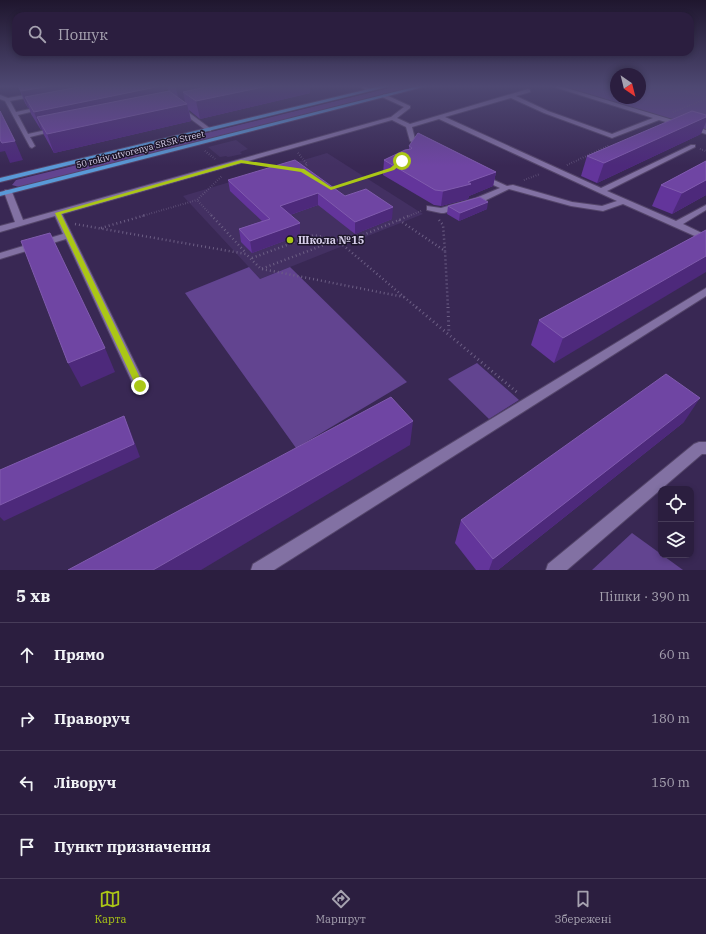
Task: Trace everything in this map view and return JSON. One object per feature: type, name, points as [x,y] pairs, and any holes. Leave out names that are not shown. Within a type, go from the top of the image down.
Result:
[{"type":"main road","name":"50 rokiv utvorenya SRSR Street","points":[[0,180],[279,113]]},
{"type":"main road","name":"50 rokiv utvorenya SRSR Street","points":[[4,193],[320,113]]},
{"type":"lane","points":[[21,113],[14,114],[32,146]]},
{"type":"lane","points":[[185,113],[209,130]]},
{"type":"lane","points":[[0,229],[20,223],[60,217],[223,166],[393,118],[402,113]]},
{"type":"lane","points":[[393,118],[409,126],[454,113]]},
{"type":"lane","points":[[548,113],[612,136],[660,117]]},
{"type":"lane","points":[[645,113],[706,132]]},
{"type":"lane","points":[[439,117],[706,238]]},
{"type":"lane","points":[[409,126],[410,143],[432,150]]},
{"type":"lane","points":[[26,136],[65,128]]},
{"type":"lane","points":[[600,191],[693,146]]},
{"type":"lane","points":[[430,208],[441,211],[479,200],[506,188],[479,174]]},
{"type":"lane","points":[[510,187],[571,204],[603,209],[623,201]]},
{"type":"lane","points":[[4,193],[20,223]]},
{"type":"lane","points":[[676,224],[706,207]]},
{"type":"lane","points":[[60,217],[140,386]]},
{"type":"lane","points":[[0,256],[68,235]]},
{"type":"lane","points":[[259,570],[706,291]]},
{"type":"lane","points":[[554,570],[699,448],[706,448]]},
{"type":"path","points":[[660,117],[671,113]]},
{"type":"path","points":[[101,228],[197,200],[228,171],[198,144]]},
{"type":"path","points":[[510,187],[537,174],[556,171],[611,145]]},
{"type":"path","points":[[693,146],[706,151]]},
{"type":"path","points":[[293,147],[307,164],[302,170],[308,174]]},
{"type":"path","points":[[241,161],[279,167]]},
{"type":"path","points":[[331,189],[392,169]]},
{"type":"path","points":[[197,200],[261,269],[405,297]]},
{"type":"path","points":[[261,269],[337,240],[363,235],[430,208],[443,225],[449,335]]},
{"type":"path","points":[[60,217],[101,228],[246,254]]},
{"type":"path","points":[[399,220],[445,251]]},
{"type":"path","points":[[252,258],[314,235],[337,240],[529,402]]},
{"type":"shaded area","points":[[289,113],[311,113],[19,187],[12,185],[16,180]]},
{"type":"shaded area","points":[[644,113],[706,113],[706,132]]},
{"type":"shaded area","points":[[236,140],[248,149],[240,152],[242,154],[220,157],[208,147]]},
{"type":"shaded area","name":"Школа №15","points":[[327,153],[423,214],[260,279],[183,196]]},
{"type":"shaded area","points":[[249,267],[260,279],[290,267],[407,382],[296,448],[185,293]]},
{"type":"shaded area","points":[[477,363],[519,400],[489,419],[448,379]]},
{"type":"shaded area","points":[[632,533],[658,552],[658,558],[666,558],[683,570],[592,570]]},
{"type":"building","points":[[1,113],[15,141],[2,143],[0,140]]},
{"type":"building","points":[[59,113],[147,113],[47,134],[37,117]]},
{"type":"building","points":[[688,113],[698,113],[706,115],[706,117],[604,163],[587,156]]},
{"type":"building","points":[[418,133],[496,172],[468,182],[471,184],[443,191],[435,190],[384,160],[405,150],[411,149],[412,148],[409,146]]},
{"type":"building","points":[[295,160],[345,196],[366,189],[393,207],[355,222],[318,193],[280,206],[300,223],[250,241],[239,229],[270,219],[228,180]]},
{"type":"building","points":[[706,161],[706,180],[682,193],[661,185]]},
{"type":"building","points":[[480,197],[488,202],[460,213],[448,206]]},
{"type":"building","points":[[706,230],[706,256],[563,338],[539,320]]},
{"type":"building","points":[[50,233],[105,348],[68,363],[21,241]]},
{"type":"building","points":[[666,374],[700,398],[493,559],[461,520]]},
{"type":"building","points":[[391,397],[413,421],[153,570],[68,570]]},
{"type":"building","points":[[124,416],[134,444],[0,505],[0,470]]},
{"type":"place","name":"Школа №15","points":[[290,240]]},
{"type":"route","points":[[140,386],[58,213],[241,161],[302,170],[331,189],[392,169],[402,161]]}]
